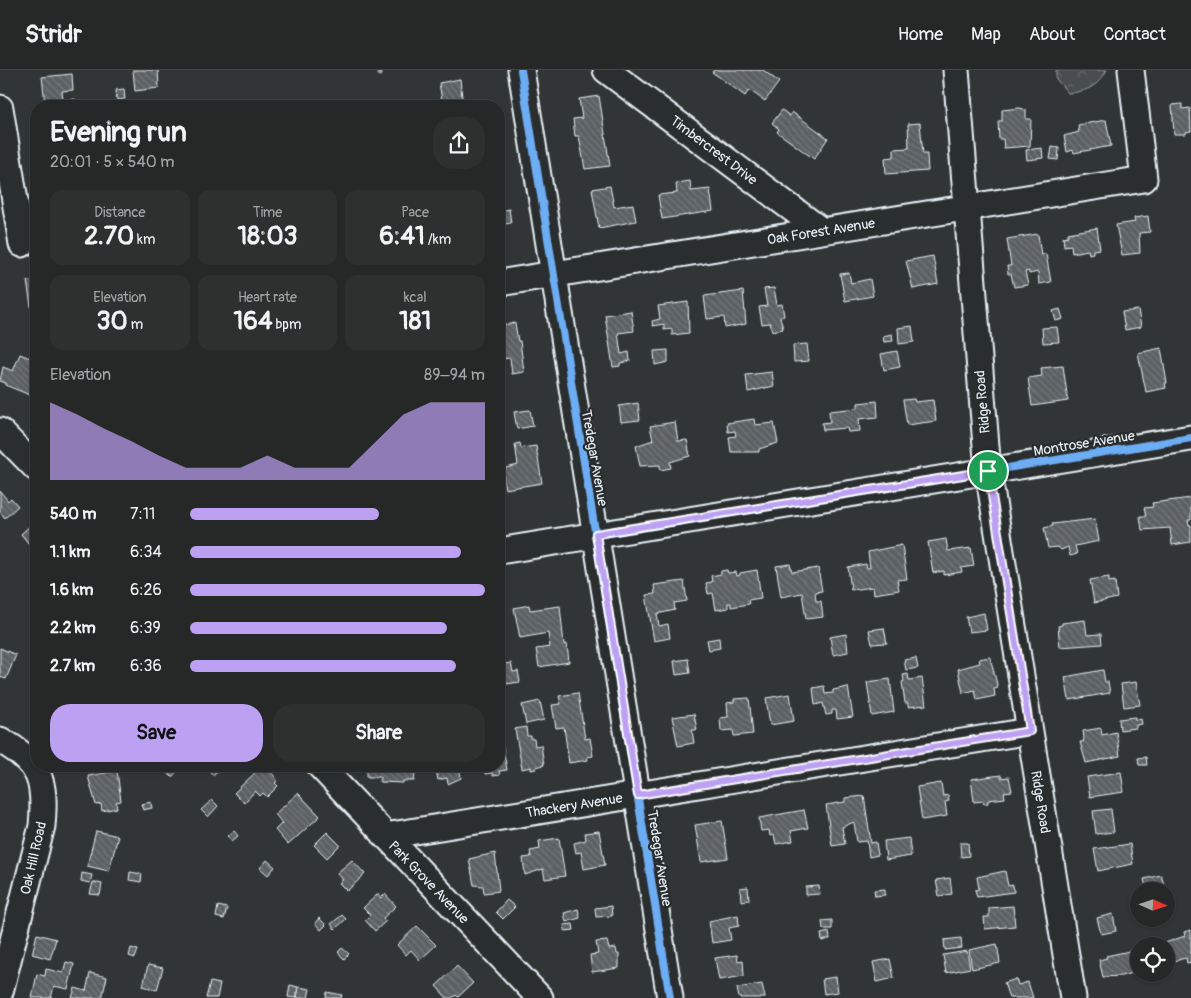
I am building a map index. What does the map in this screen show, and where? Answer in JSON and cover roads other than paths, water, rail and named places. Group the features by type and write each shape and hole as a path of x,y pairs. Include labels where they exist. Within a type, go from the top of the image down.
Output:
{"street":[{"name":"Tredegar Avenue","path":"521,70 552,275 596,534 670,998"},
{"name":"Timbercrest Drive","path":"606,70 822,231"},
{"name":"Ridge Road","path":"956,70 988,471 1073,998"},
{"name":"Oak Forest Avenue","path":"505,282 1144,179 1131,70"},
{"path":"0,108 19,245"},
{"path":"0,431 30,460"},
{"name":"Montrose Avenue","path":"505,550 1191,438"},
{"name":"Thackery Avenue","path":"385,836 1030,731"},
{"name":"Oak Hill Road","path":"0,740 25,757 30,763"},
{"name":"Oak Hill Road","path":"0,992 42,826 43,787 37,772"},
{"name":"Park Grove Avenue","path":"326,772 540,998"}],"waterway":[{"path":"379,70 380,74"}]}
